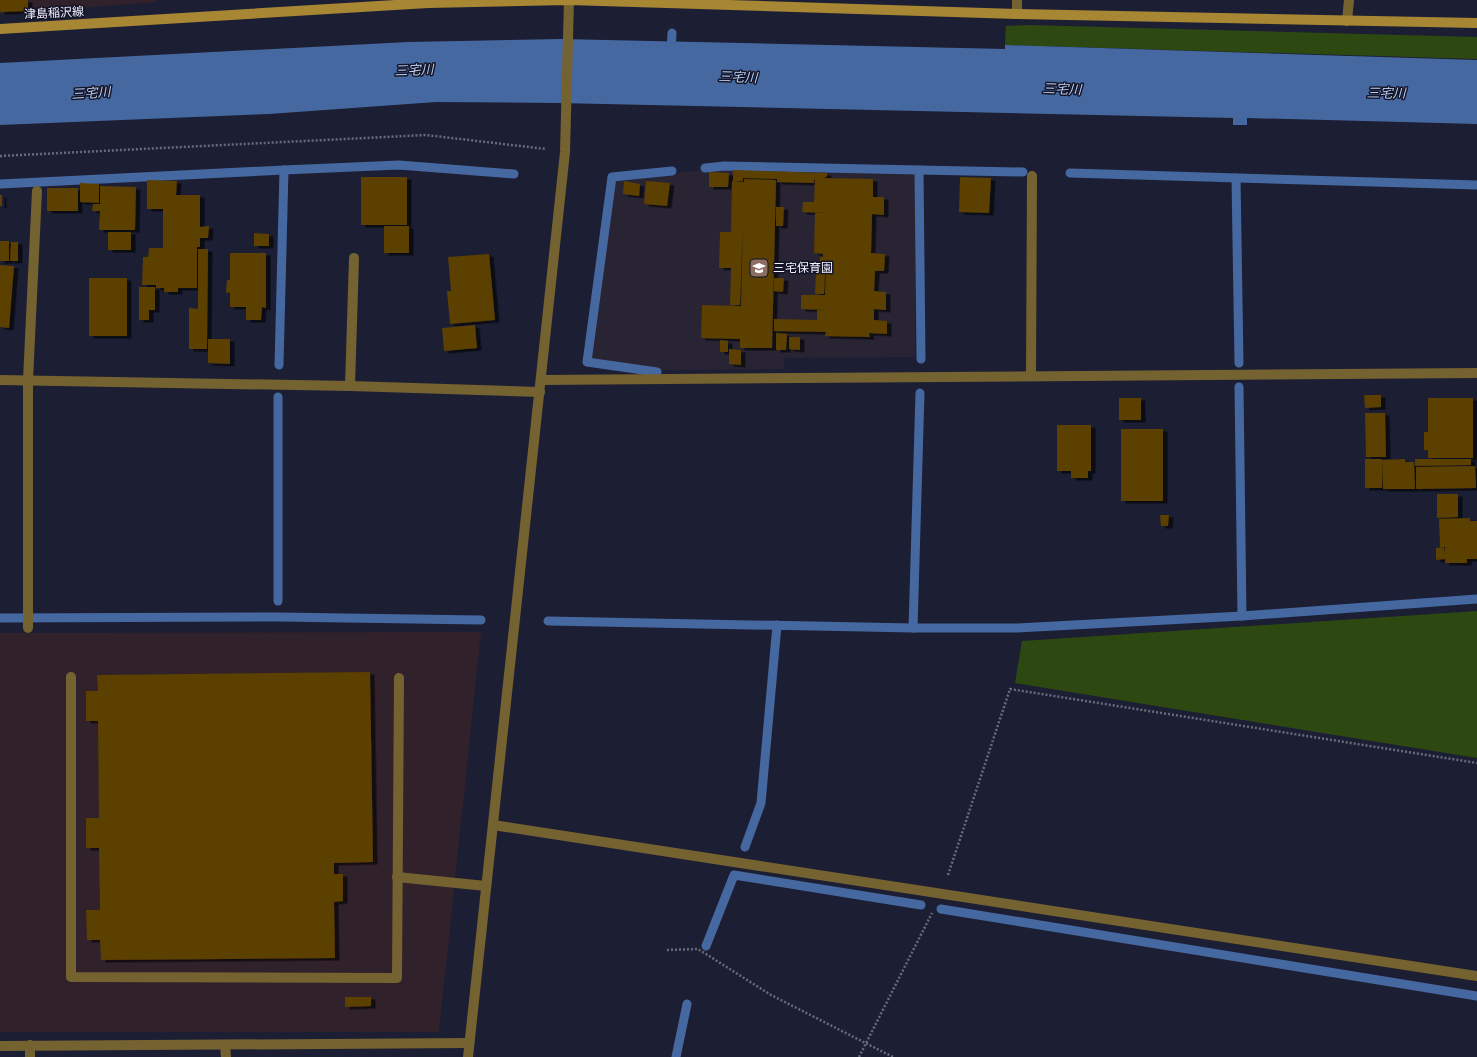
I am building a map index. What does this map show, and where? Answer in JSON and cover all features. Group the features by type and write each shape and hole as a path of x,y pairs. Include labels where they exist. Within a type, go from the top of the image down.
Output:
{"main road":[{"name":"津島稲沢線","path":"0,29 428,3 569,0 1017,14 1477,23"}],"street":[{"path":"468,1057 565,152 569,0"},
{"path":"1017,0 1017,14"},
{"path":"1347,20 1349,0"},
{"path":"1031,376 1032,176"},
{"path":"28,628 28,380 37,191"},
{"path":"350,386 354,258"},
{"path":"541,380 1477,373"},
{"path":"0,380 350,386 540,392"},
{"path":"71,678 71,977 397,978 399,678"},
{"path":"493,825 1477,976"},
{"path":"397,877 486,886"},
{"path":"0,1046 469,1043"},
{"path":"225,1045 226,1057"},
{"path":"30,1046 30,1057"}],"path":[{"path":"0,156 426,135 565,152"},
{"path":"858,1057 942,894 1010,689 1477,763"},
{"path":"667,950 698,949 771,995 893,1057"}],"shaded area":[{"path":"0,0 157,0 156,2 0,14"},
{"name":"三宅保育園","path":"725,168 915,174 915,357 784,358 784,369 665,370 591,360 615,179"},
{"path":"481,632 439,1032 0,1032 0,633"}],"green space":[{"path":"1029,25 1477,37 1477,59 1005,45 1006,26"},
{"path":"1477,611 1477,758 1015,683 1022,641"}],"water":[{"name":"三宅川","path":"561,39 1005,49 1005,45 1477,60 1477,124 1247,118 1247,125 1233,125 1233,118 558,103 436,102 269,114 0,125 0,63 408,42"}],"building":[{"path":"0,0 28,0 28,11 0,12"},
{"path":"733,170 827,173 827,177 825,178 873,179 873,197 884,197 884,215 872,214 871,253 885,254 884,271 875,271 874,291 886,292 886,310 874,309 874,320 887,321 887,334 869,333 870,337 825,336 826,332 774,331 774,319 817,320 817,310 827,310 801,309 801,295 825,295 826,270 825,272 820,272 820,257 823,257 823,254 814,253 815,213 825,213 802,212 803,202 814,202 815,180 814,183 777,182 777,179 743,178 743,181 733,181"},
{"path":"709,172 729,173 728,187 709,187"},
{"path":"361,177 407,177 407,225 361,225"},
{"path":"960,177 991,178 989,213 959,212"},
{"path":"744,179 776,180 772,348 740,348 740,339 701,338 702,305 741,306 743,223 740,305 730,305 731,268 719,268 720,232 731,232 732,181 744,182"},
{"path":"147,180 177,181 176,195 200,195 200,227 209,226 208,238 200,238 200,247 197,247 197,288 178,288 178,292 164,292 164,288 156,288 156,285 142,285 143,257 148,257 149,248 163,248 163,209 147,209"},
{"path":"624,181 640,184 639,196 623,194"},
{"path":"646,181 670,183 667,206 644,204"},
{"path":"80,183 99,184 99,203 80,202"},
{"path":"100,186 136,187 135,230 99,230 100,211 92,211 93,204 100,204"},
{"path":"47,188 78,188 78,211 47,211"},
{"path":"0,195 2,195 2,206 0,206"},
{"path":"776,207 784,207 783,226 776,226"},
{"path":"384,226 409,226 409,253 384,253"},
{"path":"108,232 131,232 131,250 108,250"},
{"path":"254,233 269,234 269,246 254,246"},
{"path":"0,241 9,241 9,261 0,261"},
{"path":"11,242 18,242 18,261 10,261"},
{"path":"198,249 208,249 207,349 189,349 189,308 198,309"},
{"path":"230,253 266,253 266,308 262,307 261,320 246,320 246,307 230,307 230,292 226,293 227,280 230,280"},
{"path":"489,254 495,320 450,324 447,291 451,291 448,257"},
{"path":"0,265 14,266 9,328 0,327"},
{"path":"816,273 825,274 824,294 815,294"},
{"path":"89,278 127,278 127,336 89,336"},
{"path":"774,278 784,278 783,292 774,291"},
{"path":"139,287 155,287 155,310 149,310 149,320 139,320"},
{"path":"475,325 477,348 444,351 442,328"},
{"path":"776,333 787,334 786,350 776,350"},
{"path":"789,337 800,337 800,350 789,349"},
{"path":"208,339 230,339 230,364 208,363"},
{"path":"720,340 728,341 728,352 720,352"},
{"path":"729,349 741,350 741,365 729,364"},
{"path":"1364,395 1381,395 1381,407 1365,408"},
{"path":"1119,398 1141,398 1141,420 1119,420"},
{"path":"1428,398 1473,398 1473,458 1428,458 1428,450 1424,450 1424,432 1428,432"},
{"path":"1365,413 1385,413 1386,457 1366,457"},
{"path":"1057,425 1091,425 1091,471 1088,471 1088,478 1071,478 1071,471 1057,471"},
{"path":"1121,429 1163,429 1163,501 1121,501"},
{"path":"1365,459 1382,459 1382,488 1365,488"},
{"path":"1405,459 1405,462 1414,462 1415,489 1383,489 1382,460"},
{"path":"1415,459 1471,459 1471,465 1415,466"},
{"path":"1475,466 1476,488 1416,489 1416,467"},
{"path":"1437,494 1458,494 1458,517 1437,518"},
{"path":"1160,515 1169,515 1168,526 1161,526"},
{"path":"1470,518 1470,521 1477,521 1477,559 1467,559 1467,563 1445,563 1445,559 1436,560 1436,548 1444,547 1440,547 1439,519"},
{"path":"370,672 373,862 334,863 334,874 343,874 343,901 334,902 335,958 101,960 100,940 87,940 86,910 100,910 99,848 86,848 86,818 99,818 98,721 86,721 86,691 98,691 97,675"},
{"path":"345,997 371,997 371,1006 345,1007"}],"waterway":[{"path":"671,52 672,33"},
{"path":"0,184 399,165 514,174"},
{"path":"705,168 724,166 919,170 921,359"},
{"path":"279,365 284,170"},
{"path":"919,170 1023,172"},
{"path":"657,372 587,362 612,177 672,171"},
{"path":"1070,173 1477,185"},
{"path":"1236,178 1239,363"},
{"path":"1239,387 1242,616"},
{"path":"913,628 920,393"},
{"path":"278,397 278,601"},
{"path":"548,621 913,628 1017,628 1242,616 1477,599"},
{"path":"0,618 278,617 481,620"},
{"path":"745,847 761,803 777,625"},
{"path":"706,946 734,875 921,905"},
{"path":"941,909 1477,996"},
{"path":"676,1057 687,1004"}],"place":[{"name":"三宅保育園","path":"759,268"}]}
